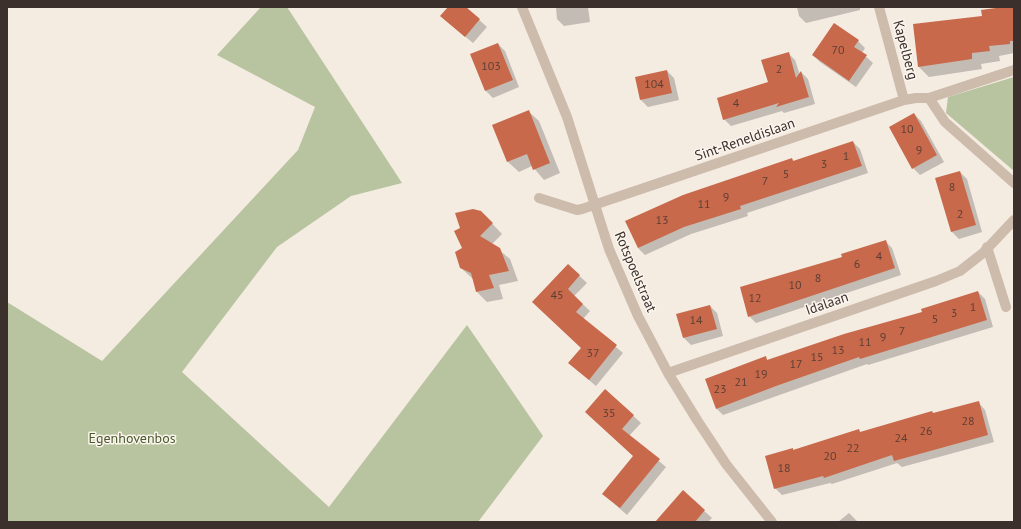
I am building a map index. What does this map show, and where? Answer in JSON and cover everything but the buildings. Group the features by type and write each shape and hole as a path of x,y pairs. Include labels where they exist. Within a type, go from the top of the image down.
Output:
{"street":[{"name":"Rotspoelstraat","path":"522,7 567,117 609,249 638,316 668,373 726,464 772,522"},
{"name":"Kapelberg","path":"879,7 904,100"},
{"name":"Sint-Reneldislaan","path":"539,198 577,210 904,100 929,98 1014,70"},
{"path":"929,98 945,122 1014,183"},
{"name":"Idalaan","path":"668,373 936,281 960,271 983,253 1014,220"},
{"path":"987,247 1006,307"}],"green space":[{"name":"Egenhovenbos","path":"261,7 287,7 402,183 351,196 277,247 182,372 329,507 467,325 543,436 478,522 7,522 7,302 102,361 298,150 315,107 217,55"},
{"path":"1014,77 1014,171 946,113 948,97"}]}
